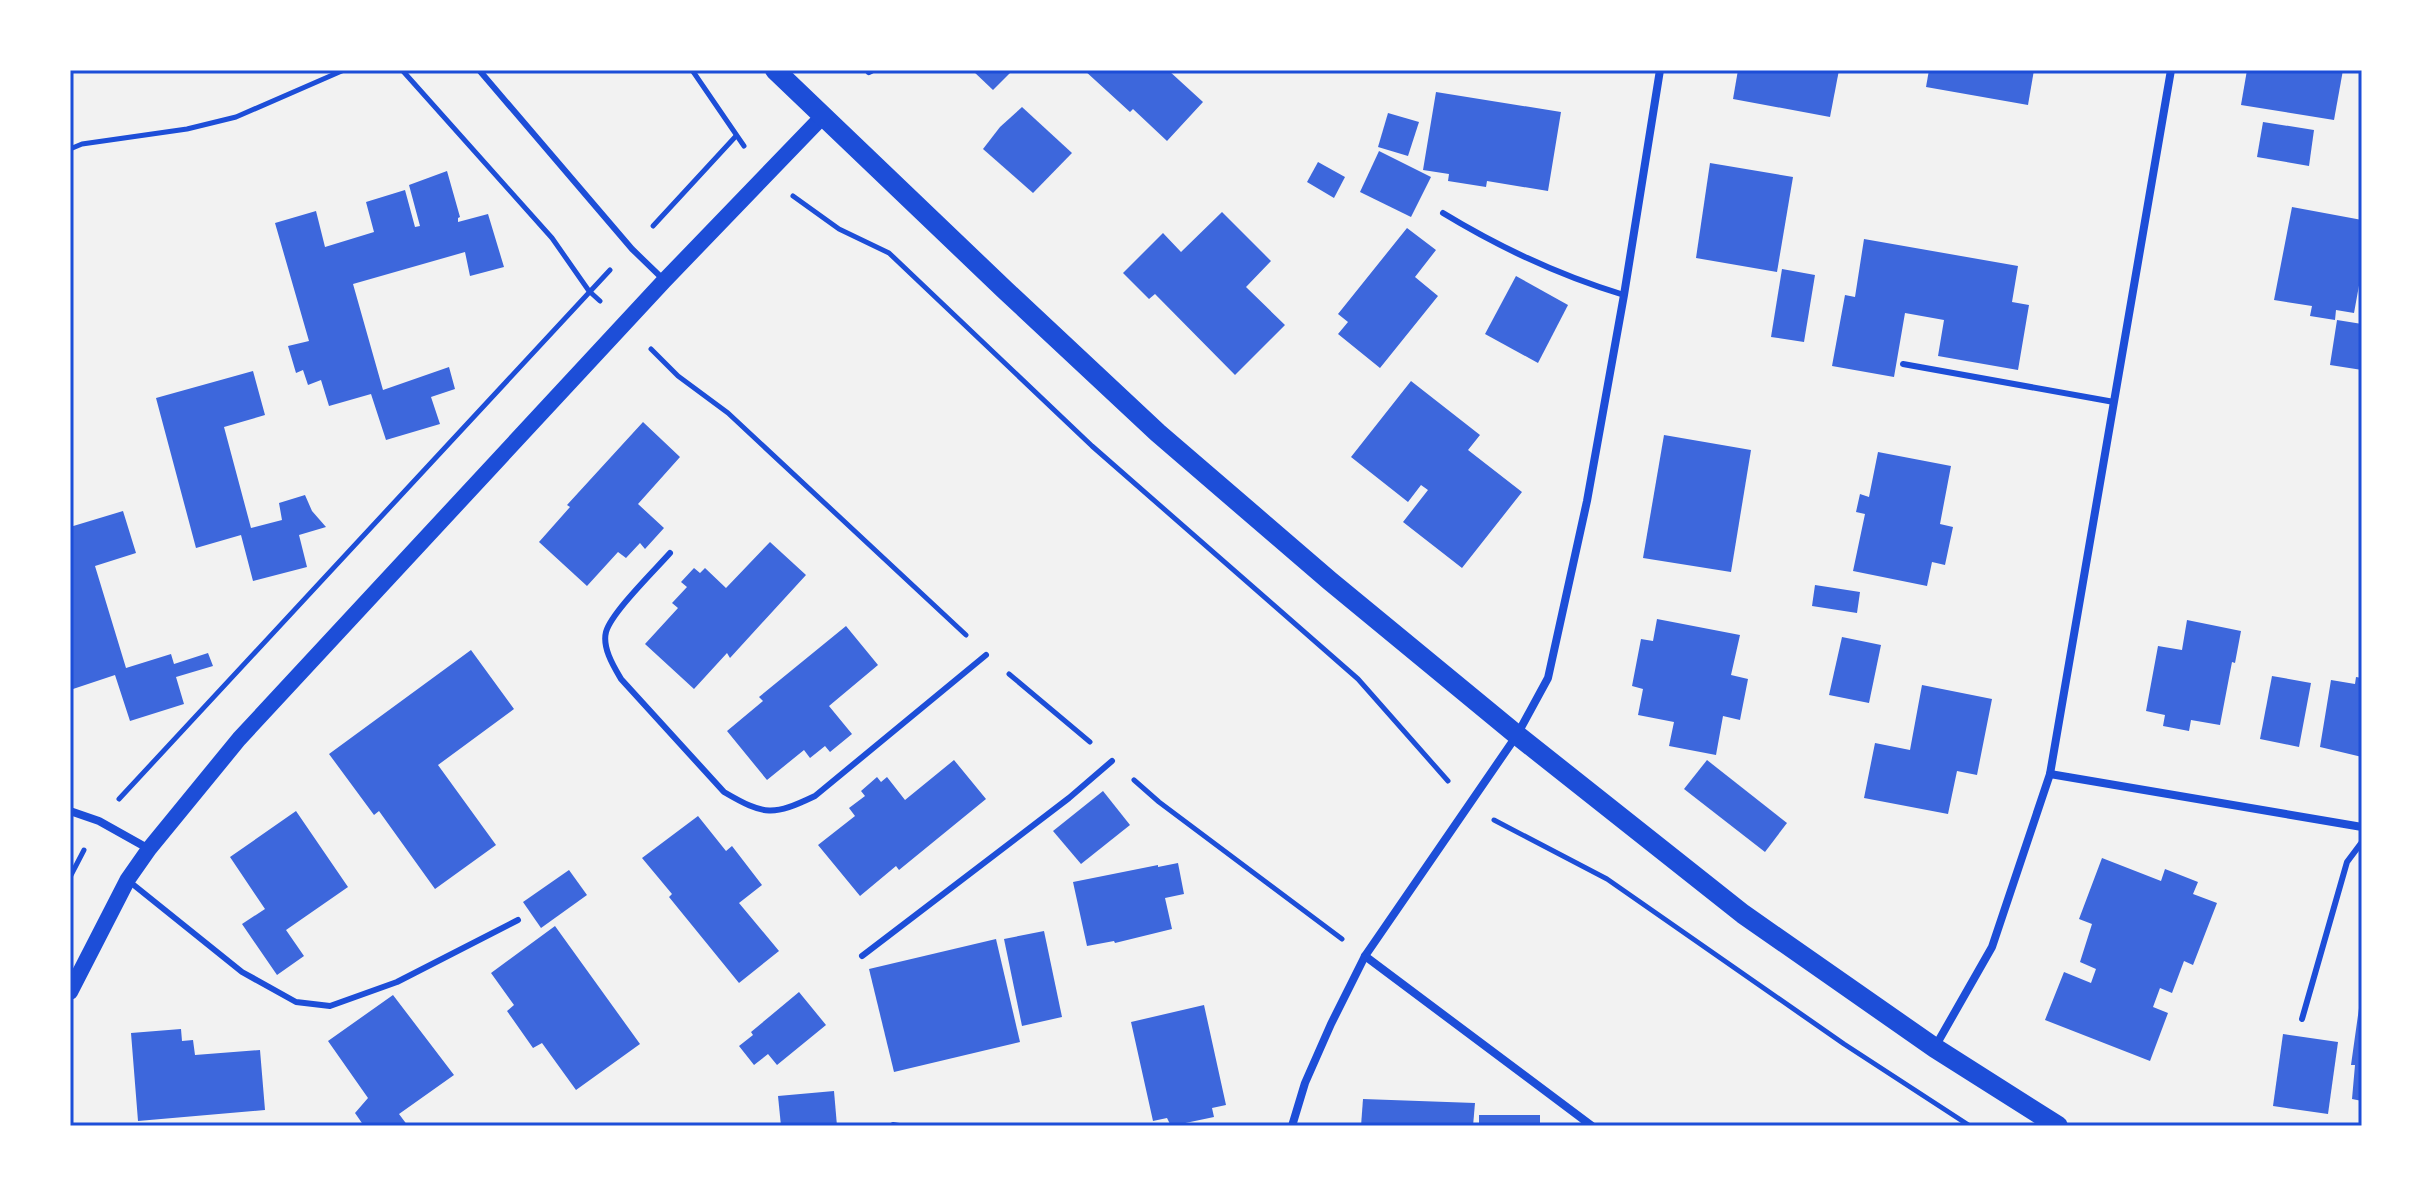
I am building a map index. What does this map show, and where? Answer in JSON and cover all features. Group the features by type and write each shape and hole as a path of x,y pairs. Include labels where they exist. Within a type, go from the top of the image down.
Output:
{"main road":[{"path":"775,70 1158,433 1330,581 1517,735 1743,914 1935,1048 2058,1126"},
{"path":"70,992 128,879 239,739 664,281 824,115"}],"street":[{"path":"1292,1126 1305,1083 1365,956 1517,735 1548,678 1587,501 1660,70"},
{"path":"1935,1048 1992,947 2050,774 2171,70"},
{"path":"2050,774 2362,827"},
{"path":"70,811 99,821 149,849"},
{"path":"1365,956 1592,1126"}],"lane":[{"path":"479,70 632,249 664,281"},
{"path":"1443,213 1581,282 1624,295"},
{"path":"1903,364 2114,402"},
{"path":"670,553 614,617 605,634 610,659 621,679 724,792 745,804 767,811 786,810 815,796 986,655"},
{"path":"862,956 1069,798 1112,761"},
{"path":"2302,1019 2347,862 2362,842"},
{"path":"128,879 242,972 296,1002 330,1006 397,982 518,920"},
{"path":"893,1125 899,1126"}],"path":[{"path":"70,149 82,144 187,129 236,117 344,70"},
{"path":"402,70 552,238 589,291 678,376 728,413 986,655 1159,802 1365,956"},
{"path":"692,70 749,153"},
{"path":"70,877 99,821 736,136"},
{"path":"790,194 839,229 889,253 1092,446 1358,679 1454,788"},
{"path":"1494,819 1607,879 1844,1044 1970,1126"}],"building":[{"path":"972,70 1013,70 993,90"},
{"path":"1084,70 1168,70 1203,102 1167,141"},
{"path":"1738,70 1839,70 1830,117 1733,99"},
{"path":"1929,70 2034,70 2028,105 1926,87"},
{"path":"2247,70 2343,70 2334,120 2241,105"},
{"path":"1436,92 1561,112 1548,191 1487,181 1486,187 1448,181 1449,174 1423,170"},
{"path":"1022,107 1072,153 1033,193 983,149 1000,127"},
{"path":"1388,113 1419,122 1408,156 1378,147"},
{"path":"2263,122 2314,130 2309,166 2257,157"},
{"path":"1379,151 1431,177 1411,217 1360,192"},
{"path":"1318,162 1345,177 1334,198 1307,182"},
{"path":"1710,163 1793,177 1777,272 1696,258"},
{"path":"447,171 460,217 458,222 488,214 504,267 470,276 465,252 353,284 383,390 449,367 455,389 431,397 440,424 386,440 371,394 329,406 321,380 308,385 303,370 296,373 288,346 309,341 275,223 316,211 325,247 374,232 366,202 405,190 415,227 420,226 409,185"},
{"path":"2292,207 2362,220 2362,269 2354,313 2336,310 2335,320 2310,316 2312,306 2274,300"},
{"path":"1222,212 1271,261 1246,287 1285,325 1235,375 1155,294 1149,299 1123,273 1163,233 1181,252"},
{"path":"1407,228 1436,250 1415,277 1438,296 1380,368 1338,334 1348,322 1338,314"},
{"path":"1864,239 2018,266 2012,302 2029,305 2018,370 1938,356 1944,320 1905,313 1894,377 1832,366 1845,295 1855,297"},
{"path":"1782,269 1815,275 1804,342 1771,337"},
{"path":"1516,276 1568,305 1538,363 1485,334"},
{"path":"2337,320 2362,324 2362,370 2330,365"},
{"path":"253,371 265,415 224,427 251,528 282,520 279,503 305,495 312,511 326,527 299,535 307,567 253,581 241,535 196,548 156,398"},
{"path":"1411,381 1480,435 1468,450 1522,492 1462,568 1403,522 1428,490 1421,485 1408,502 1351,457"},
{"path":"643,422 680,457 638,504 664,528 645,549 640,543 626,558 618,552 587,586 539,542 570,507 567,505"},
{"path":"1664,435 1751,450 1731,572 1643,558"},
{"path":"1878,452 1951,466 1940,524 1953,527 1945,565 1932,562 1927,586 1853,571 1865,514 1856,512 1860,494 1869,497"},
{"path":"123,511 136,553 95,566 126,668 171,654 174,664 208,653 213,666 176,677 184,704 130,721 115,675 70,690 70,527"},
{"path":"770,542 806,575 730,658 727,653 694,689 645,644 678,608 672,603 687,587 681,582 694,568 700,573 705,568 726,588"},
{"path":"1815,585 1860,592 1857,613 1812,606"},
{"path":"1657,619 1740,635 1731,675 1748,679 1740,720 1723,716 1716,755 1669,746 1674,722 1638,715 1643,689 1632,686 1641,639 1653,641"},
{"path":"2187,620 2241,631 2220,725 2191,720 2189,731 2163,726 2165,715 2146,711 2158,646 2182,650"},
{"path":"846,626 878,665 829,706 852,734 830,752 825,746 810,758 804,750 767,780 727,731 763,701 759,697"},
{"path":"1842,637 1881,645 1869,703 1829,695"},
{"path":"471,650 514,709 438,765 496,845 435,889 379,811 374,815 329,754"},
{"path":"2272,676 2311,683 2299,747 2260,739"},
{"path":"2356,677 2362,678 2362,757 2320,747 2331,680 2355,684"},
{"path":"1922,685 1992,699 1977,775 1957,771 1948,814 1864,798 1875,743 1910,750"},
{"path":"954,760 986,799 899,870 896,866 860,896 818,845 855,816 849,808 865,796 861,791 877,777 881,782 887,777 905,800"},
{"path":"1707,760 1787,823 1765,852 1684,789"},
{"path":"1103,791 1130,825 1081,864 1053,831"},
{"path":"296,811 348,887 286,930 304,956 277,975 242,924 265,909 230,857"},
{"path":"698,816 726,851 732,846 762,885 739,903 779,951 739,983 669,897 672,894 642,858"},
{"path":"2102,858 2161,881 2165,869 2198,882 2193,894 2217,903 2193,965 2184,961 2172,993 2160,988 2153,1007 2168,1013 2150,1061 2045,1020 2064,972 2091,983 2096,969 2080,962 2092,924 2079,919"},
{"path":"1178,863 1184,894 1165,898 1172,929 1115,943 1087,946 1073,882"},
{"path":"569,870 587,895 541,928 523,902"},
{"path":"555,926 640,1044 576,1090 542,1043 533,1048 507,1011 514,1005 491,973"},
{"path":"1044,931 1062,1017 1022,1026 1004,939"},
{"path":"996,939 1020,1042 894,1072 869,969"},
{"path":"799,992 826,1025 777,1065 768,1054 754,1065 739,1046"},
{"path":"393,995 454,1075 399,1114 408,1126 364,1126 355,1113 368,1098 328,1041"},
{"path":"2360,1001 2362,1101 2352,1099 2355,1065 2351,1065"},
{"path":"1204,1005 1226,1105 1212,1108 1214,1117 1171,1126 1167,1118 1153,1121 1131,1022"},
{"path":"181,1029 182,1041 193,1040 195,1055 260,1050 265,1110 138,1121 131,1033"},
{"path":"2283,1034 2338,1042 2328,1114 2273,1106"},
{"path":"834,1091 837,1126 781,1126 778,1096"},
{"path":"1363,1099 1475,1103 1473,1126 1361,1126"},
{"path":"1479,1115 1540,1115 1540,1126 1479,1126"}]}
